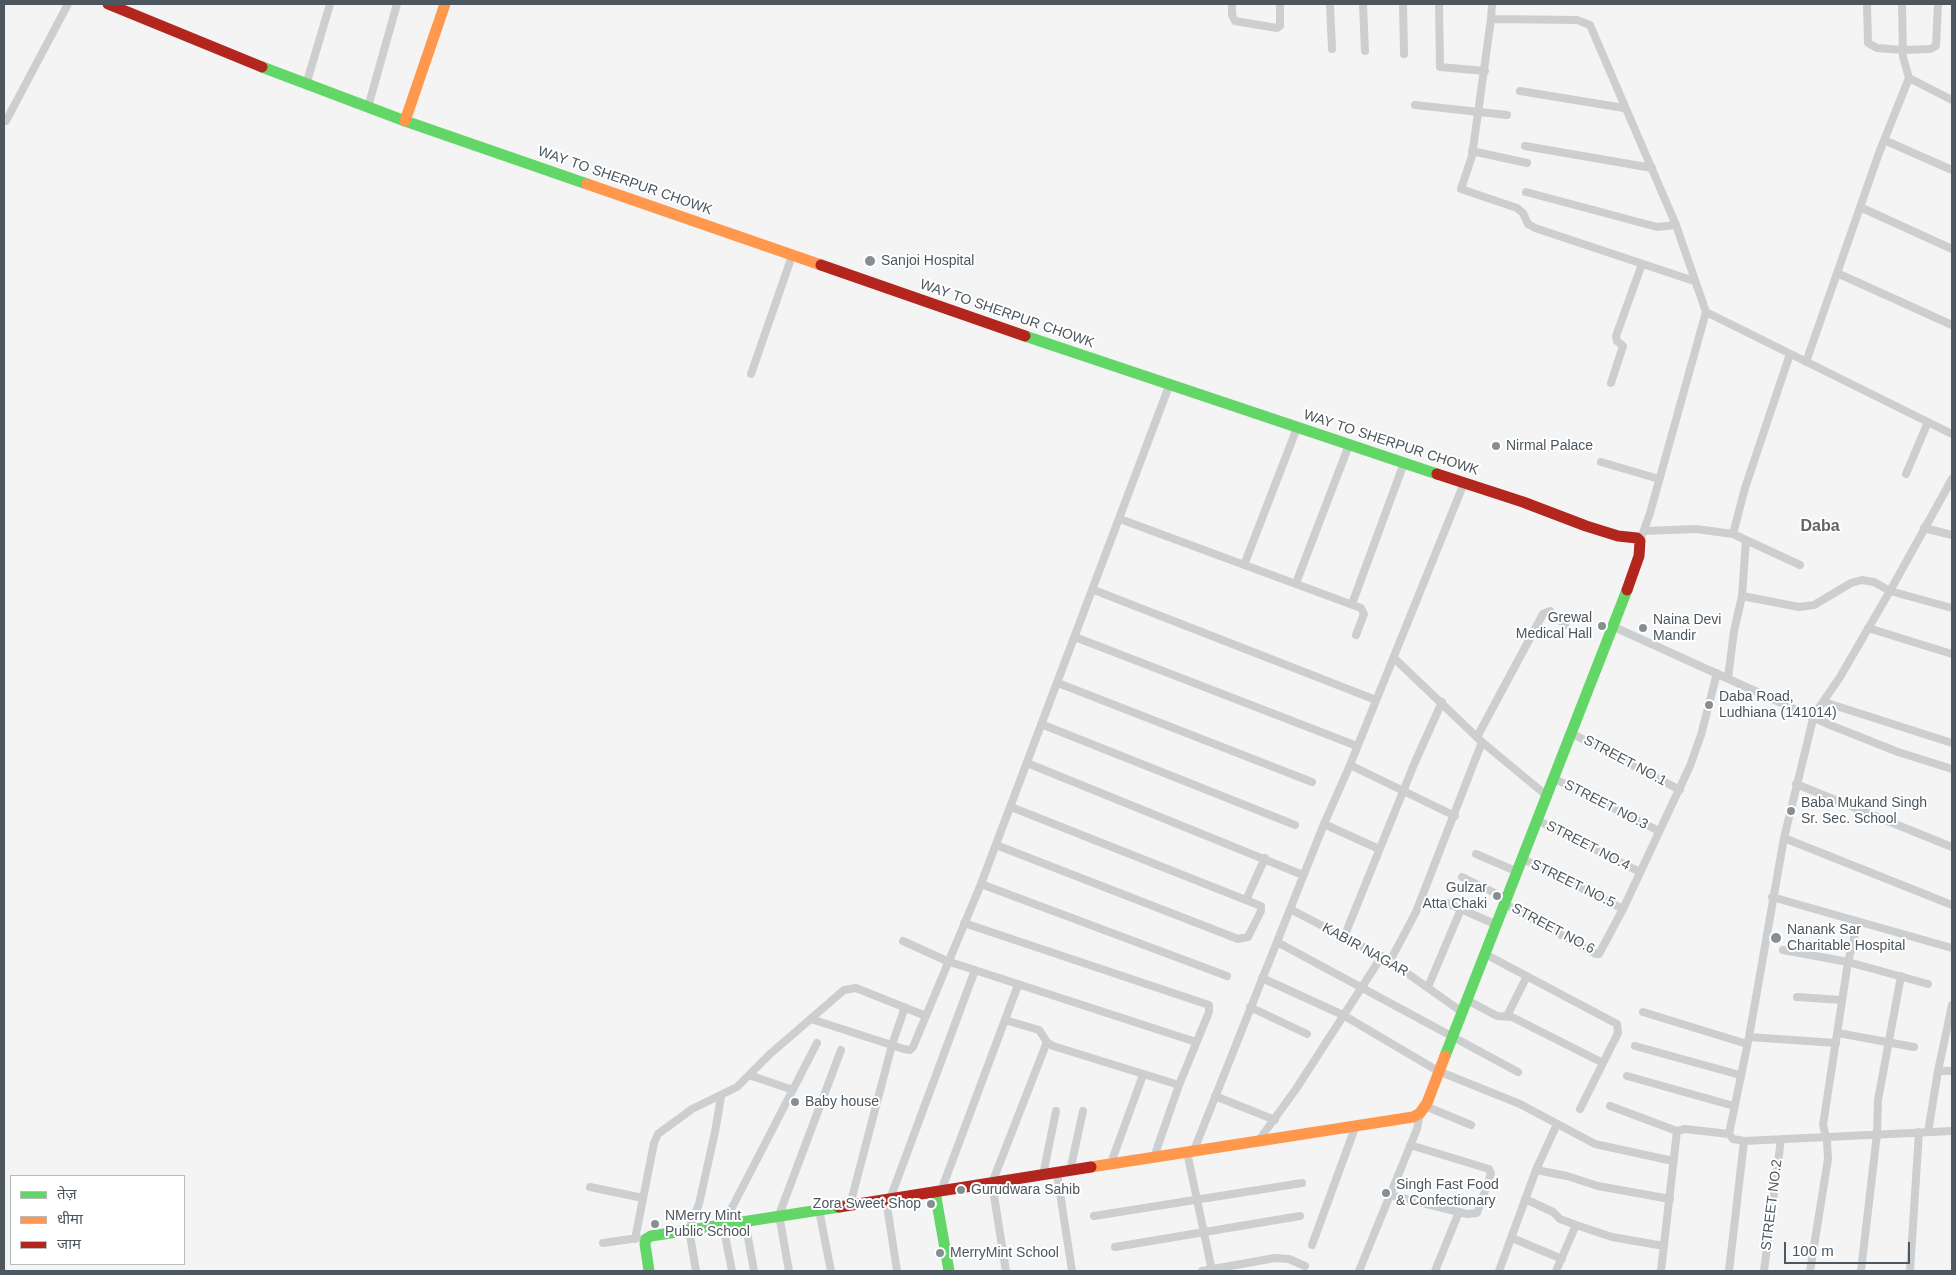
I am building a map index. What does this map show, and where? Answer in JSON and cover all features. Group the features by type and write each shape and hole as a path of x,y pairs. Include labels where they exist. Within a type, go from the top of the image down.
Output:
{"street":[{"path":"5,122 68,4"},
{"name":"WAY TO SHERPUR CHOWK","path":"108,4 306,85 792,256 1169,386 1523,502 1586,526 1618,536 1637,538 1642,536"},
{"path":"306,85 330,4"},
{"path":"368,106 397,4"},
{"path":"405,121 445,4"},
{"path":"1232,4 1232,15 1235,21 1277,28 1280,26 1280,4"},
{"path":"1330,4 1332,49"},
{"path":"1363,4 1365,51"},
{"path":"1403,4 1404,54"},
{"path":"1439,4 1440,67 1485,71"},
{"path":"1492,4 1479,112 1472,151 1461,189 1517,208 1523,213 1528,224 1535,228 1694,281"},
{"path":"1867,4 1868,43 1877,48 1903,50 1930,49 1936,46 1938,4"},
{"path":"1902,4 1903,50 1906,70 1910,78 1952,100"},
{"path":"1359,1271 1518,872 1546,795 1614,628 1639,556 1642,536 1706,312 1676,225 1624,108 1590,25 1577,20 1491,19"},
{"path":"1806,362 1884,140 1910,78"},
{"path":"1520,91 1624,108"},
{"path":"1415,105 1507,115"},
{"path":"1884,140 1952,170"},
{"path":"1525,146 1652,168"},
{"path":"1472,151 1527,163"},
{"path":"1526,192 1658,227 1676,225"},
{"path":"1860,207 1952,249"},
{"path":"751,374 792,256"},
{"path":"1611,383 1623,346 1617,341 1616,336 1642,264"},
{"path":"1837,273 1952,325"},
{"path":"1706,312 1952,434"},
{"path":"1733,534 1745,488 1790,354"},
{"path":"811,1019 907,1050 912,1049 1011,807 1169,386"},
{"path":"1906,474 1928,422"},
{"path":"1244,565 1297,428"},
{"path":"1296,584 1349,445"},
{"path":"1601,462 1659,479"},
{"path":"1352,604 1404,463"},
{"path":"1729,1134 1748,1040 1772,897 1796,784 1814,716 1890,591 1952,479"},
{"path":"1212,1270 1195,1199 1190,1151 1215,1096 1303,875 1394,658 1420,588 1464,483"},
{"path":"1120,519 1352,604 1363,611 1356,635"},
{"path":"1924,528 1952,535"},
{"path":"1642,536 1696,529 1733,534 1800,565"},
{"path":"1728,678 1734,631 1742,596 1746,540"},
{"path":"1742,596 1799,608 1814,605 1851,583 1862,580 1874,582 1890,591 1952,608"},
{"path":"1094,590 1376,700"},
{"path":"1390,961 1416,912 1454,816 1480,739 1543,614 1550,611 1565,625"},
{"path":"1614,628 1830,724 1898,752 1952,768"},
{"path":"1868,628 1952,654"},
{"path":"1076,637 1357,746"},
{"path":"1394,658 1480,739 1546,795"},
{"path":"1623,909 1680,790 1701,735 1717,673"},
{"path":"1058,683 1312,782"},
{"path":"1344,937 1442,702"},
{"path":"1824,702 1952,743"},
{"path":"1041,724 1295,825"},
{"name":"STREET NO.1","path":"1571,733 1680,790"},
{"path":"1027,763 1303,875"},
{"path":"1350,765 1454,816"},
{"name":"STREET NO.3","path":"1553,778 1659,831"},
{"path":"1796,784 1952,847"},
{"path":"996,845 1243,940 1248,937 1262,909 1261,906 1011,807"},
{"name":"STREET NO.4","path":"1537,820 1640,872"},
{"path":"1324,824 1380,849"},
{"path":"1784,838 1952,905"},
{"path":"1476,854 1518,872"},
{"path":"1246,900 1265,858"},
{"name":"STREET NO.5","path":"1523,859 1623,909"},
{"name":"STREET NO.6","path":"1462,877 1596,954 1600,952 1623,909"},
{"path":"981,884 1227,976"},
{"path":"1772,897 1952,948"},
{"path":"1447,903 1497,925"},
{"name":"KABIR NAGAR","path":"1290,909 1382,956 1462,1012"},
{"path":"1428,987 1461,909"},
{"path":"1810,1271 1826,1175 1828,1148 1823,1125 1848,962 1858,922"},
{"path":"964,923 1207,1004 1210,1009 1179,1085 1154,1157"},
{"path":"903,942 947,961 1196,1042"},
{"path":"1277,942 1518,1072"},
{"path":"1783,950 1848,962 1928,984"},
{"path":"1485,954 1614,1020 1618,1033 1580,1109"},
{"path":"1259,1140 1275,1120 1382,956"},
{"path":"897,1271 888,1199 975,970"},
{"path":"1507,1016 1527,976"},
{"path":"1861,1271 1877,1134 1878,1100 1901,976"},
{"path":"1262,978 1343,1015 1438,1071 1520,1104 1596,1144 1674,1161"},
{"path":"949,1271 938,1192 1018,985"},
{"path":"635,1239 654,1143 658,1134 692,1109 721,1097 737,1087 811,1019 849,988 856,988 926,1016"},
{"path":"1797,997 1842,1000"},
{"path":"1467,1000 1492,1014 1507,1016 1603,1063"},
{"path":"1928,1132 1938,1071 1952,1005"},
{"path":"850,1205 892,1045 905,1007"},
{"path":"1250,1007 1307,1034"},
{"path":"1643,1012 1748,1040 1836,1043"},
{"path":"1005,1020 1039,1030 1047,1042 1053,1046 1179,1085"},
{"path":"1838,1033 1914,1047"},
{"path":"1006,1271 992,1183 1047,1042"},
{"path":"732,1271 724,1225 817,1043"},
{"path":"1635,1046 1740,1075"},
{"path":"789,1271 779,1215 841,1050"},
{"path":"1938,1071 1952,1071"},
{"path":"1111,1164 1143,1075"},
{"path":"749,1076 793,1090"},
{"path":"1627,1076 1734,1106"},
{"path":"1215,1096 1275,1120"},
{"path":"696,1271 689,1229 699,1204 721,1097"},
{"path":"1610,1106 1677,1131 1685,1129 1729,1134 1733,1139 1744,1141 1952,1131"},
{"path":"1422,1110 1471,1125"},
{"path":"603,1243 1413,1117 1422,1110"},
{"path":"1043,1175 1056,1111"},
{"path":"1070,1171 1083,1111"},
{"path":"1499,1271 1536,1170 1556,1124"},
{"path":"1312,1245 1356,1126"},
{"path":"1661,1271 1677,1131"},
{"path":"1910,1271 1919,1132"},
{"name":"STREET NO.2","path":"1764,1271 1781,1139"},
{"path":"1728,1271 1744,1141"},
{"path":"1390,1195 1471,1215 1477,1213 1491,1174 1489,1169 1410,1145"},
{"path":"1536,1170 1567,1176 1598,1186 1670,1199"},
{"path":"1057,1173 1072,1271"},
{"path":"1094,1216 1302,1183"},
{"path":"590,1187 643,1198"},
{"path":"1525,1199 1553,1212 1560,1219 1576,1225 1612,1237 1664,1246"},
{"path":"819,1210 831,1271"},
{"path":"1435,1271 1459,1212"},
{"path":"1116,1248 1300,1216"},
{"path":"745,1222 754,1271"},
{"path":"1556,1271 1576,1225"},
{"path":"648,1237 645,1242 645,1249 649,1271"},
{"path":"1512,1238 1562,1259"},
{"path":"1202,1271 1275,1258 1289,1259 1304,1266"}],"traffic: fast":[{"path":"262,67 405,121 587,184"},
{"path":"1025,336 1437,474"},
{"path":"1445,1056 1627,590"},
{"path":"935,1192 949,1271"},
{"path":"649,1271 645,1244 646,1239 651,1236 839,1207"}],"traffic: slow":[{"path":"405,121 445,4"},
{"path":"587,184 821,265"},
{"path":"1091,1167 1413,1117 1420,1113 1427,1103 1445,1056"}],"traffic: jam":[{"path":"108,4 262,67"},
{"path":"821,265 1025,336"},
{"path":"1437,474 1523,502 1586,526 1618,536 1637,538 1640,541 1639,556 1627,590"},
{"path":"839,1207 1091,1167"}],"place":[{"name":"Sanjoi Hospital","path":"870,261"},
{"name":"Nirmal Palace","path":"1496,446"},
{"name":"Grewal Medical Hall","path":"1602,626"},
{"name":"Naina Devi Mandir","path":"1643,628"},
{"name":"Daba Road, Ludhiana (141014)","path":"1709,705"},
{"name":"Baba Mukand Singh Sr. Sec. School","path":"1791,811"},
{"name":"Gulzar Atta Chaki","path":"1497,896"},
{"name":"Nanank Sar Charitable Hospital","path":"1776,938"},
{"name":"Baby house","path":"795,1102"},
{"name":"Gurudwara Sahib","path":"961,1190"},
{"name":"Singh Fast Food & Confectionary","path":"1386,1193"},
{"name":"Zora Sweet Shop","path":"931,1204"},
{"name":"NMerry Mint Public School","path":"655,1224"},
{"name":"MerryMint School","path":"940,1253"}],"district":[{"name":"Daba","path":"1820,527"}]}
